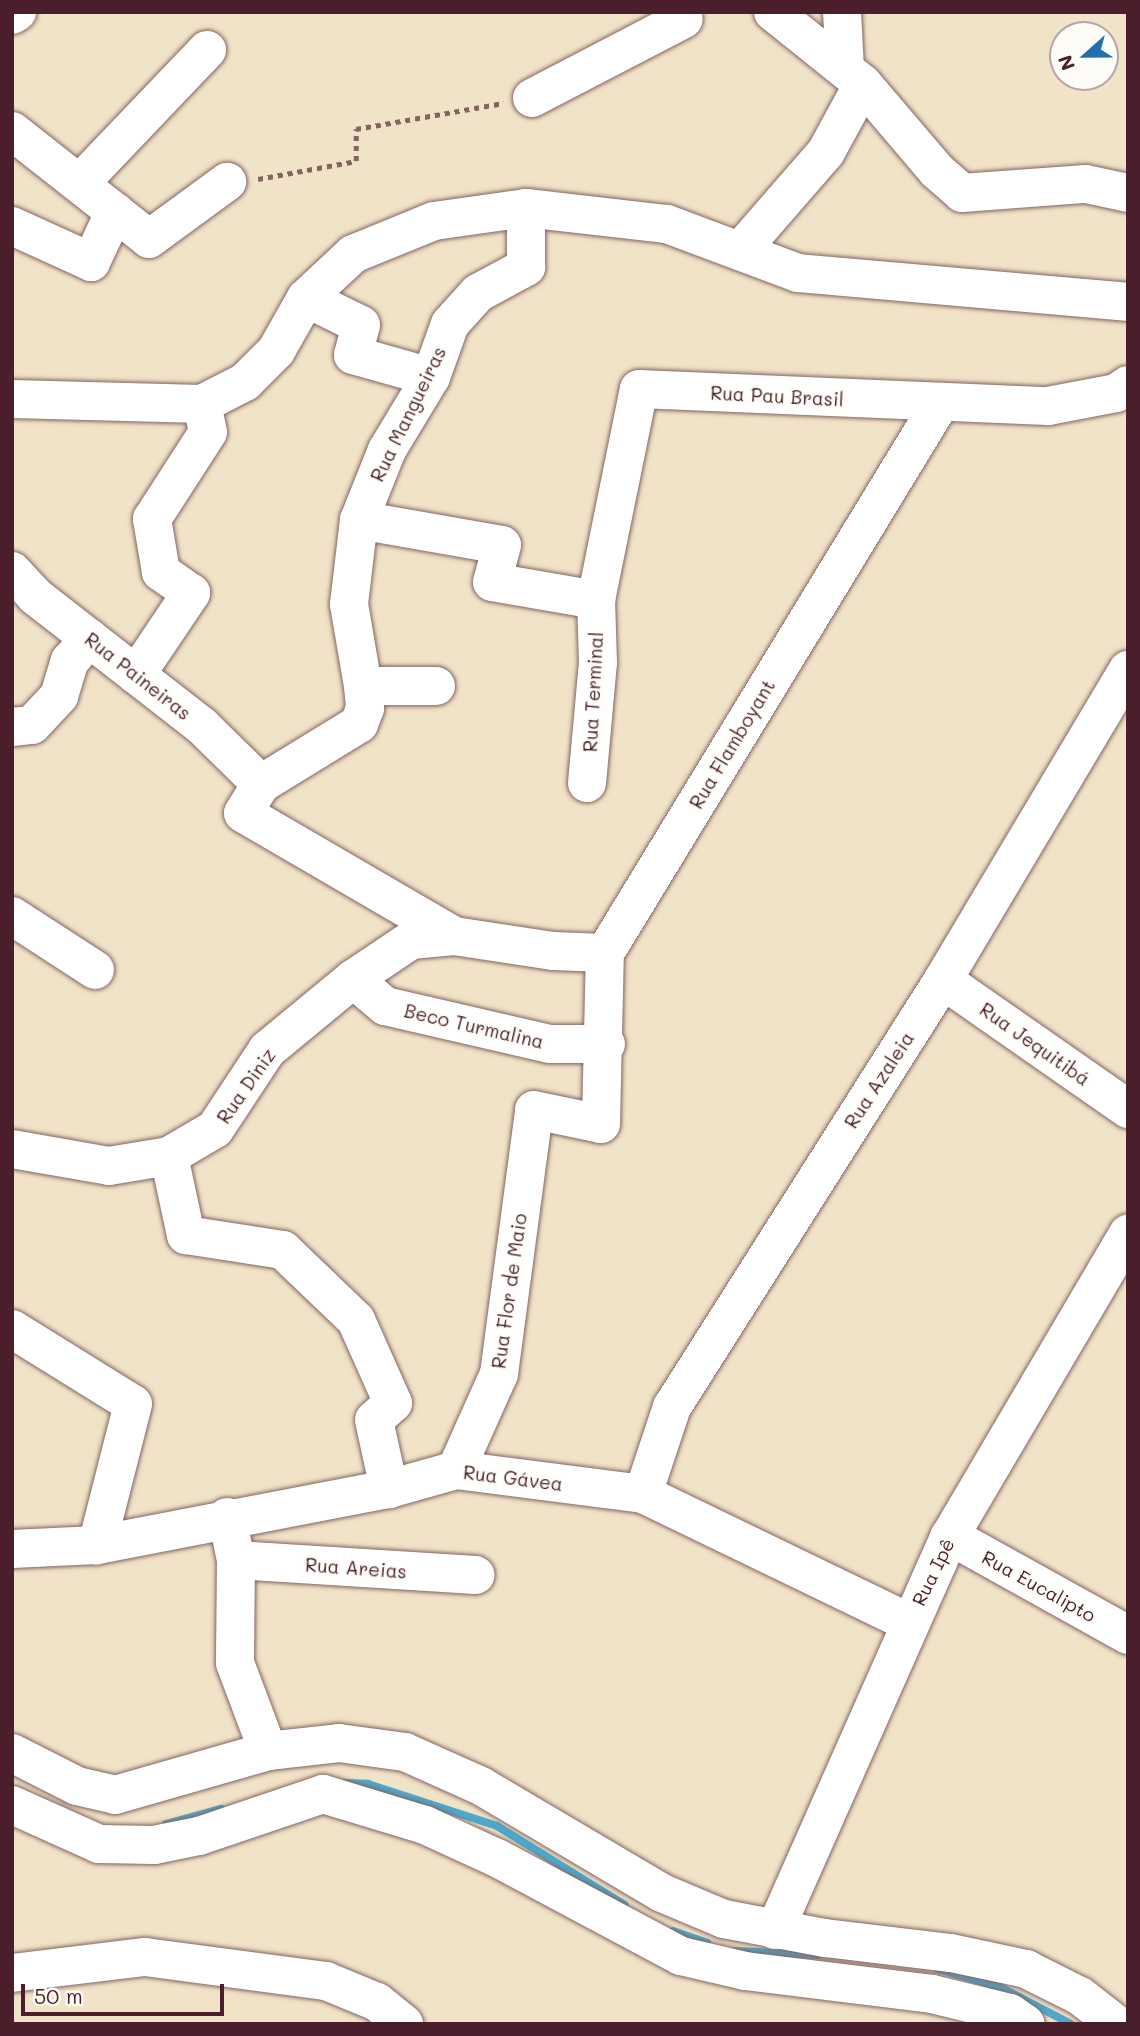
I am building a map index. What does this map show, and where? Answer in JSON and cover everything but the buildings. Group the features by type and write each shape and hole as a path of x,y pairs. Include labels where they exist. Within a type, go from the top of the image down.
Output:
{"street":[{"path":"773,12 854,77 937,171 962,193 1086,184 1128,193"},
{"path":"740,251 826,152 854,77 842,12"},
{"path":"532,99 684,15"},
{"path":"80,183 207,50"},
{"path":"12,131 149,239 227,182"},
{"path":"12,399 202,404 245,382 276,351 306,298 353,254 434,221 526,208 667,224 798,273 1128,302"},
{"name":"Rua Mangueiras","path":"454,936 243,813 261,784 359,724 365,708 349,604 359,520 387,450 431,377 450,324 478,293 526,267 526,208"},
{"path":"12,226 91,262 115,211"},
{"path":"306,298 361,325 353,355 431,377"},
{"name":"Rua Pau Brasil","path":"596,600 639,388 939,405 1048,406 1116,393 1128,386"},
{"path":"136,675 191,593 161,572 152,519 208,432 202,404"},
{"name":"Rua Flamboyant","path":"605,953 939,405"},
{"path":"359,520 502,545 492,582 596,600"},
{"name":"Rua Paineiras","path":"12,571 35,596 202,726 261,784"},
{"name":"Rua Terminal","path":"587,783 598,663 596,600"},
{"path":"12,727 32,725 59,696 70,660 89,638"},
{"name":"Rua Azaleia","path":"643,1494 672,1407 943,980 1128,670"},
{"path":"363,686 436,686"},
{"path":"12,916 95,970"},
{"path":"454,936 553,951 605,953 606,1044"},
{"name":"Rua Diniz","path":"12,1149 109,1166 169,1156 215,1129 267,1051 353,979 411,940 454,936"},
{"name":"Beco Turmalina","path":"353,979 384,1006 550,1044 606,1044"},
{"name":"Rua Jequitibá","path":"943,980 1128,1109"},
{"name":"Rua Flor de Maio","path":"456,1470 499,1374 534,1110 601,1124 606,1044"},
{"path":"169,1156 186,1235 283,1250 356,1320 393,1403 374,1420 389,1489"},
{"name":"Rua Ipê","path":"775,1930 908,1622 950,1536 1116,1280 1128,1234"},
{"path":"12,1329 133,1404 97,1545"},
{"name":"Rua Gávea","path":"12,1549 97,1545 227,1517 389,1489 456,1470 643,1494 908,1622"},
{"path":"227,1517 236,1560 236,1663 268,1751"},
{"name":"Rua Eucalipto","path":"950,1536 1128,1635"},
{"name":"Rua Areias","path":"236,1560 476,1575"},
{"path":"12,1754 77,1786 115,1795 268,1751 339,1743 405,1752 481,1786 662,1893 724,1919 775,1930 951,1953 1026,1969 1080,1996 1116,2024"},
{"path":"12,1805 99,1844 154,1845 199,1836 323,1794 425,1825 499,1859 681,1956 745,1971 932,1994 1010,2013 1026,2024"},
{"path":"12,1973 145,1957 313,1979 377,2003 404,2024"}],"path":[{"path":"227,182 282,177 356,161 356,129 532,99"}],"waterway":[{"path":"345,1783 368,1784 497,1826 625,1905"},
{"path":"166,1824 221,1809"},
{"path":"673,1931 707,1943"},
{"path":"736,1951 818,1955"},
{"path":"938,1969 1000,1987 1071,2024"}]}
